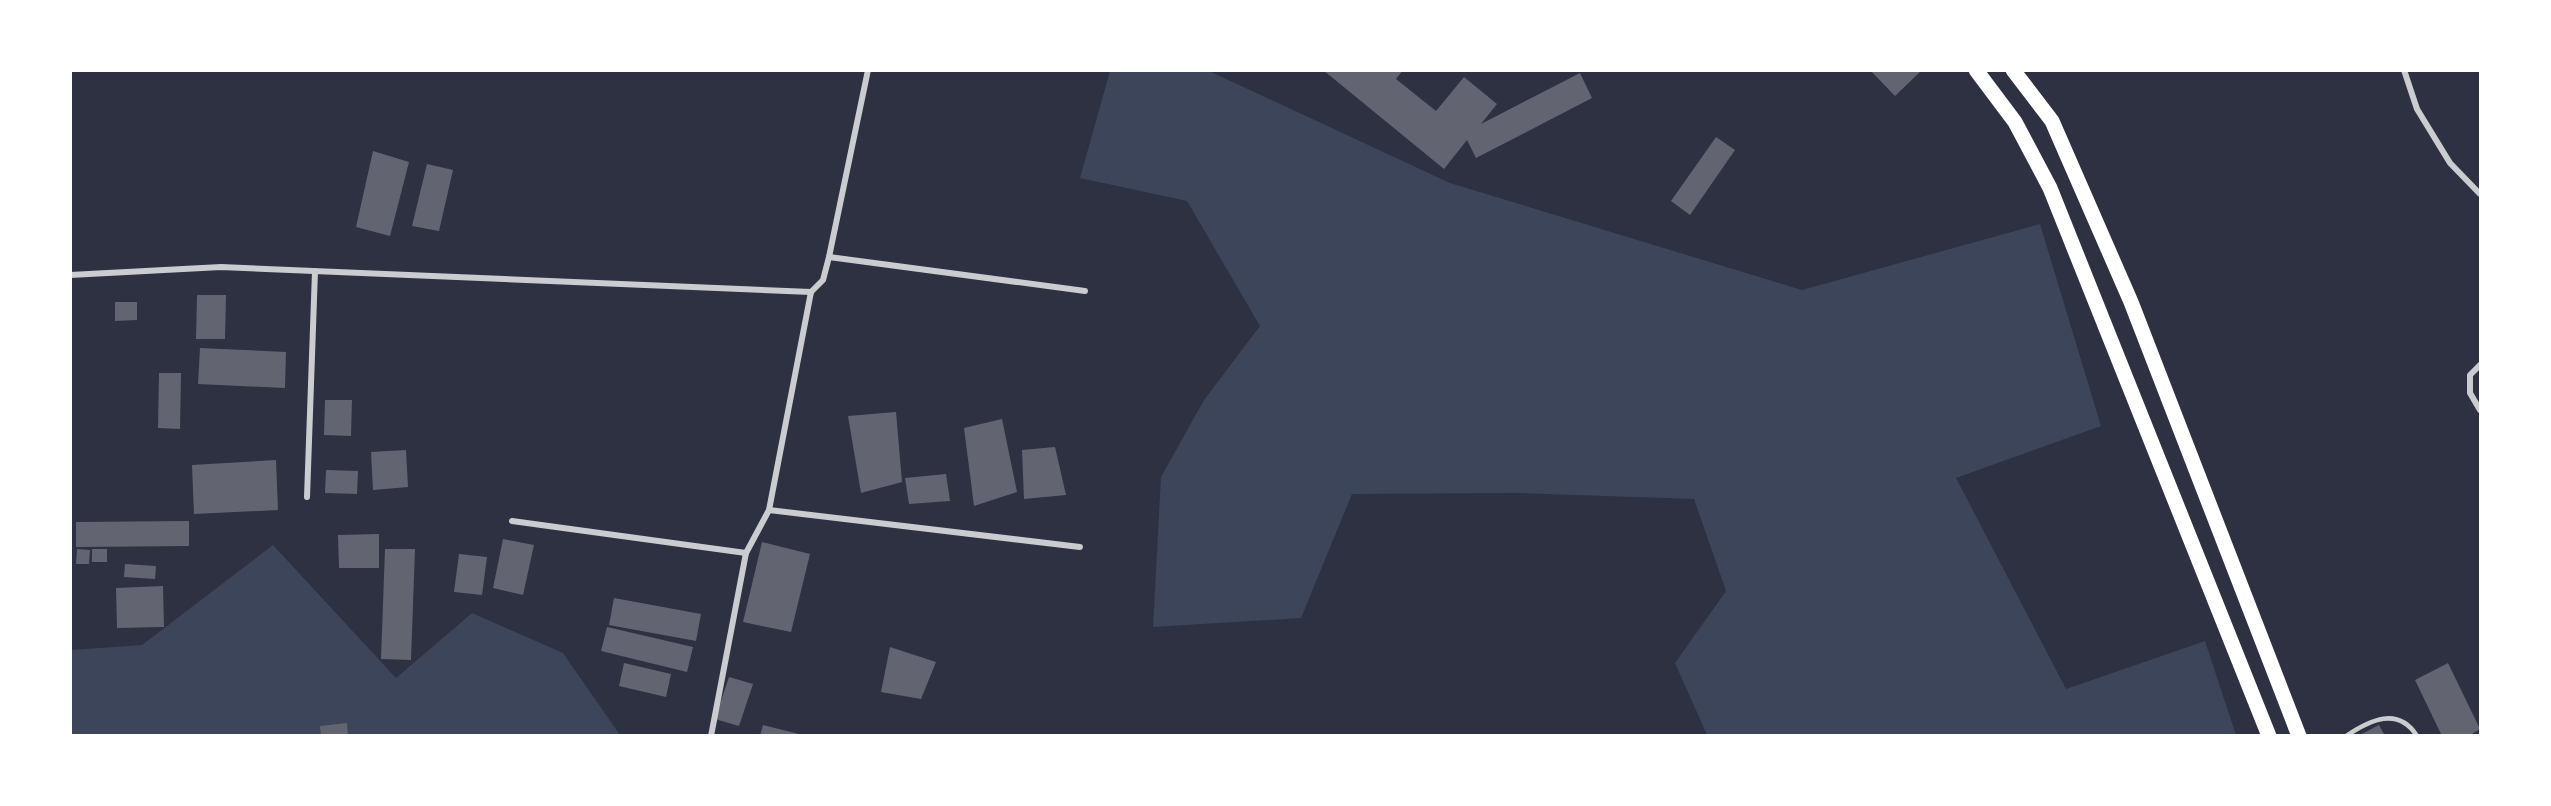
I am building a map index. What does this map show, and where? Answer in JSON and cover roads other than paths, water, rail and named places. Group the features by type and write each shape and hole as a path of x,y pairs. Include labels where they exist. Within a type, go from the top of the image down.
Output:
{"main road":[{"path":"1976,70 2014,122 2050,188 2269,735"},
{"path":"2013,70 2052,121 2131,302 2299,735"}],"street":[{"path":"711,735 746,553 769,510 811,292 823,280 829,257 868,70"},
{"path":"2404,70 2417,109 2433,136 2450,163 2481,194"},
{"path":"829,257 1084,291"},
{"path":"70,275 221,267 811,292"},
{"path":"307,497 315,271"},
{"path":"2481,365 2470,375 2470,393 2481,410"},
{"path":"769,510 1080,548"},
{"path":"512,520 746,553"}],"lane":[{"path":"2346,735 2373,720 2393,718 2410,725 2417,735"}]}
